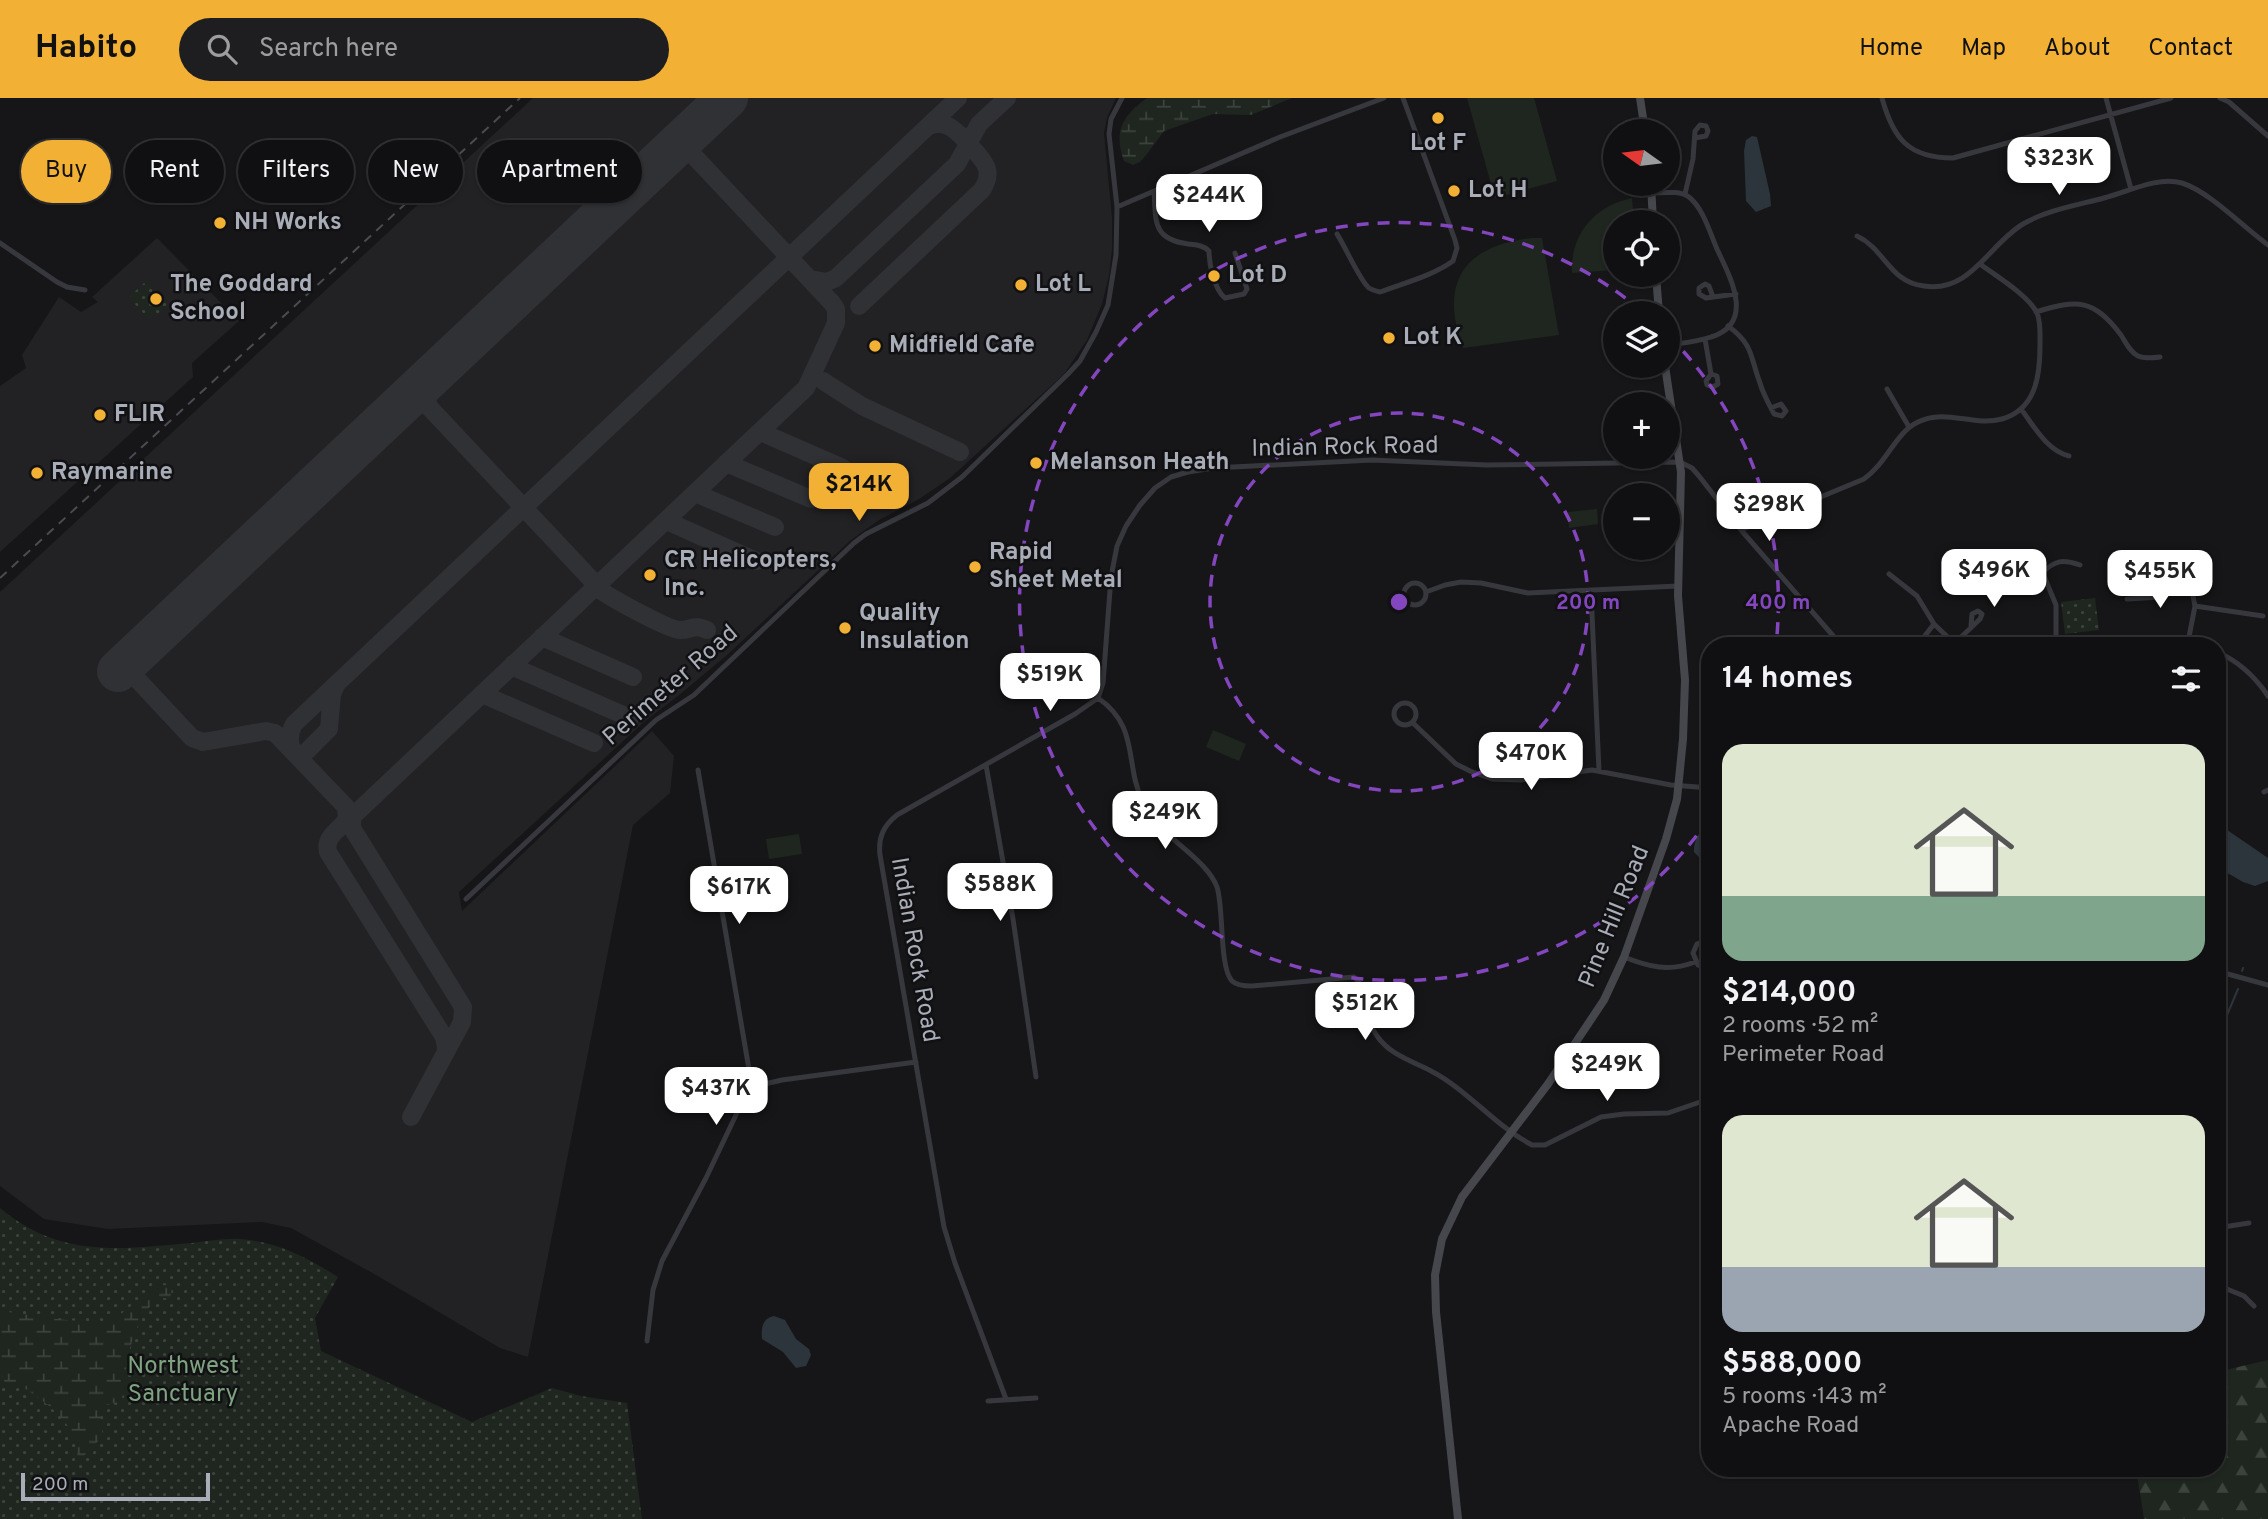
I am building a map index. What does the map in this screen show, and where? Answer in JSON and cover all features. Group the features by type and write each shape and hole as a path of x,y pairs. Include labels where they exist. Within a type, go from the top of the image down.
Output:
{"street":[{"name":"Perimeter Road","path":"466,899 656,720 694,695 854,543 882,525 942,494 1080,361 1108,305 1116,255 1117,207 1109,134 1111,119 1122,98"},
{"path":"1117,207 1280,137 1384,98"},
{"path":"1337,234 1364,282 1369,289 1375,291 1380,292 1444,268 1454,261 1457,248 1403,98"},
{"path":"1640,98 1643,119"},
{"path":"1882,98 1889,124 1898,136 1910,147 1938,158 1952,158 2171,98"},
{"path":"2106,98 2131,189"},
{"path":"2220,98 2268,136"},
{"path":"1685,194 1695,138"},
{"path":"1857,236 1869,244 1897,275 1914,284 1942,286 1968,276 2007,237 2031,220 2166,181 2185,184 2208,197 2268,245"},
{"path":"1154,191 1159,231 1168,239 1204,246 1209,251 1219,293 1225,298 1244,293 1247,289 1235,253"},
{"path":"1680,193 1685,194 1698,207 1736,294 1736,311 1728,326 1717,335 1680,343"},
{"path":"0,243 57,282 85,290"},
{"path":"1741,530 1864,479 1879,467 1909,427 1925,419 1941,415 1992,421 2006,418 2021,409 2033,393 2039,376 2040,341 2036,312 2011,287 1980,264"},
{"path":"1713,297 1736,294"},
{"path":"2036,312 2072,304 2092,307 2105,315 2134,353 2147,358 2160,358"},
{"path":"1728,326 1749,346 1759,381 1771,408"},
{"path":"1705,339 1711,374"},
{"path":"1887,389 1909,427"},
{"path":"2021,409 2052,448 2059,454 2069,456"},
{"name":"Indian Rock Road","path":"1006,1399 948,1241 880,855 879,840 885,826 897,815 1075,714 1098,698 1104,676 1111,577 1117,546 1140,505 1155,488 1171,477 1213,468 1372,460 1487,465 1603,463"},
{"path":"1680,462 1692,468 1741,530 1834,637"},
{"name":"Pine Hill Road","path":"1458,1519 1436,1312 1437,1262 1444,1232 1457,1205 1548,1084 1594,1017 1624,957 1667,839 1679,786 1684,739 1685,680 1678,586 1680,469"},
{"path":"2042,573 2050,565 2060,561 2080,565"},
{"path":"2189,637 2195,606 2189,576 2190,561"},
{"path":"1997,563 2042,573"},
{"path":"2042,573 2056,605 2058,637"},
{"path":"1889,574 1917,596 1934,624 1948,637"},
{"path":"1426,592 1422,586 1415,583 1408,586 1404,596 1408,602 1417,604 1423,601 1426,592 1445,584 1461,582 1481,583 1528,593 1678,586"},
{"path":"2127,600 2162,597 2174,590 2192,592"},
{"path":"1591,591 1599,771"},
{"path":"2195,606 2263,616"},
{"path":"1924,637 1934,624"},
{"path":"1962,637 1971,626"},
{"path":"2226,658 2242,668 2268,696"},
{"path":"1098,698 1113,709 1124,726 1136,783 1147,811 1213,879 1218,894 1226,963 1231,980 1235,984 1252,986 1354,976 1364,989 1368,1019 1378,1038 1394,1053 1453,1085 1528,1143 1541,1146 1601,1118 1624,1114 1668,1113 1701,1102"},
{"path":"1405,703 1412,705 1416,716 1413,723 1406,726 1397,722 1394,712 1398,706 1405,703"},
{"path":"1413,723 1456,764 1492,779 1521,780 1579,771 1599,771 1701,787"},
{"path":"986,765 1036,1077"},
{"path":"698,770 752,1087"},
{"path":"1701,943 1697,944 1693,953 1695,962 1701,967"},
{"path":"1624,957 1661,968 1695,962"},
{"path":"2226,973 2268,985"},
{"path":"647,1341 653,1290 662,1261 752,1087 916,1062"},
{"path":"2226,1227 2249,1223"},
{"path":"2226,1289 2244,1296 2254,1306"},
{"path":"988,1401 1036,1398"}],"shaded area":[{"path":"533,98 1116,98 1104,133 1112,218 1109,276 1102,304 1087,340 1064,374 950,478 851,540 727,655 645,721 459,892 462,911 652,731 674,756 670,793 633,825 528,1357 500,1348 291,1228 262,1222 108,1229 44,1219 0,1186 0,592 420,203 463,203 463,163 477,150 477,203 642,203 642,140 488,140"},
{"path":"1752,136 1757,137 1771,206 1756,212 1746,201 1744,151 1746,140"},
{"path":"157,238 239,321 192,363 193,377 0,552 0,386 26,368 22,355 59,297 81,312 98,302 92,297"},
{"path":"2226,829 2268,858 2268,881 2255,886 2226,872"},
{"path":"1701,832 1701,859 1694,852"},
{"path":"774,1316 785,1320 796,1339 809,1349 811,1355 806,1366 796,1368 783,1352 762,1339 765,1322"}],"green space":[{"path":"1147,98 1292,98 1251,115 1213,114 1164,131 1140,162 1133,165 1124,161 1120,132 1126,118"},
{"path":"1467,98 1534,98 1557,181 1495,198"},
{"path":"1632,198 1633,210 1603,210"},
{"path":"1603,210 1603,271 1572,273 1575,246 1587,224"},
{"path":"1531,238 1542,238 1559,335 1463,348 1456,325 1454,305 1456,287 1462,272 1473,259 1488,249"},
{"path":"144,283 147,286 149,284 168,304 159,314 148,318 130,296"},
{"path":"1597,509 1598,524 1569,528 1568,512"},
{"path":"2095,598 2099,630 2065,634 2061,602"},
{"path":"1213,730 1246,744 1239,761 1206,747"},
{"path":"799,834 802,854 769,859 766,839"},
{"name":"Northwest Sanctuary","path":"0,1208 45,1236 92,1247 140,1247 234,1239 267,1243 292,1252 338,1277 315,1318 321,1351 472,1422 552,1388 581,1396 627,1403 642,1519 0,1519"},
{"path":"165,1285 172,1288 170,1298 153,1304 135,1333 121,1401 104,1406 100,1417 103,1436 79,1461 71,1431 45,1402 21,1386 9,1392 0,1371 0,1311 102,1323 121,1314 149,1292"},
{"path":"2268,1360 2268,1519 2144,1519 2137,1477 2226,1477 2226,1370"}],"waterway":[{"path":"2226,1016 2238,989"}],"taxiway":[{"path":"336,685 332,694 329,729 304,754 294,752 290,744 294,724 958,98"},
{"path":"810,279 827,282 836,278 957,164 979,124 1007,98"},
{"path":"859,306 982,190 986,183 988,172 985,165 965,140 947,126 929,126"},
{"path":"411,1117 462,1022 463,1007 352,828 352,817 806,388 836,323 836,309 832,303 694,156 690,143 696,127"},
{"path":"661,159 678,153 694,156"},
{"path":"397,409 413,403 429,407 425,391 434,374"},
{"path":"823,381 862,406 960,452"},
{"path":"429,407 603,592 674,629 699,627 707,630"},
{"path":"758,433 843,468"},
{"path":"726,463 811,499"},
{"path":"695,493 775,527"},
{"path":"664,522 756,561"},
{"path":"542,637 633,677"},
{"path":"135,655 137,679 192,738 203,742 266,731 275,733 346,807 347,819 330,837 328,852 444,1037 445,1054"},
{"path":"513,664 518,669 630,718"},
{"path":"482,694 594,743"}],"runway":[{"path":"118,671 727,98"}],"railway":[{"path":"0,578 520,98"}],"place":[{"name":"Lot F","path":"1438,118"},
{"name":"Lot H","path":"1454,191"},
{"name":"NH Works","path":"220,223"},
{"name":"Lot D","path":"1214,276"},
{"name":"Lot L","path":"1021,285"},
{"name":"The Goddard School","path":"156,299"},
{"name":"Lot K","path":"1389,338"},
{"name":"Midfield Cafe","path":"875,346"},
{"name":"FLIR","path":"100,415"},
{"name":"Melanson Heath","path":"1036,463"},
{"name":"Raymarine","path":"37,473"},
{"name":"Rapid Sheet Metal","path":"975,567"},
{"name":"CR Helicopters, Inc.","path":"650,575"},
{"name":"Quality Insulation","path":"845,628"}]}
